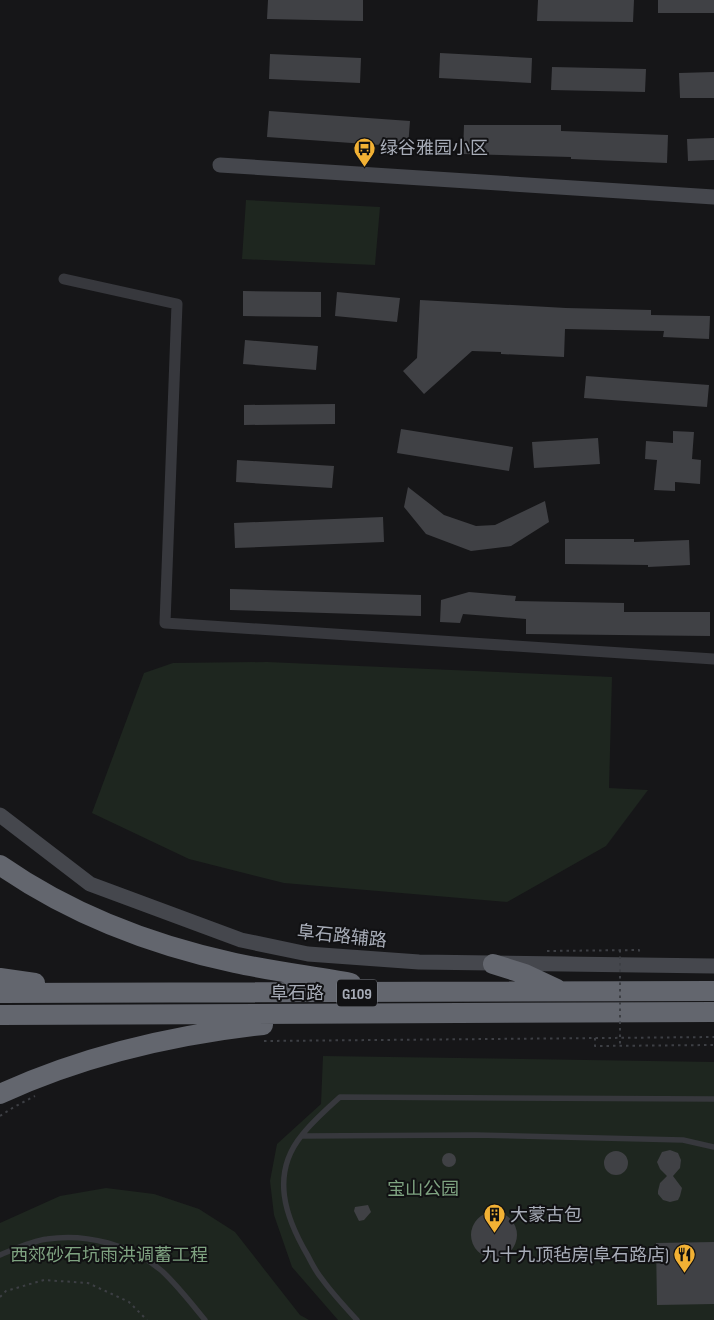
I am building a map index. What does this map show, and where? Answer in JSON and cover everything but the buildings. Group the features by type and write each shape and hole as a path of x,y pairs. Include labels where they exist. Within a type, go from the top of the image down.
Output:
{"highway":[{"path":"0,865 17,877 67,905 150,938 197,953 271,969 407,992"},
{"path":"493,964 525,974 563,992"},
{"path":"0,978 96,993"},
{"name":"阜石路","path":"0,993 714,990"},
{"name":"阜石路","path":"0,1015 714,1012"},
{"path":"0,1094 36,1078 87,1060 144,1045 221,1030 363,1014"}],"main road":[{"path":"220,165 714,197"},
{"name":"阜石路辅路","path":"0,816 90,884 241,940 308,954 419,962 714,966"}],"street":[{"path":"64,279 177,304 165,623 714,658"}],"lane":[{"path":"357,1320 321,1278 300,1244 289,1220 284,1199 285,1170 302,1136 340,1097 714,1099"},
{"path":"302,1136 475,1136 683,1140 714,1147"},
{"path":"0,1255 46,1239 62,1238 92,1240 121,1248 144,1258 161,1270 183,1292 205,1320"}],"path":[{"path":"547,950 639,950"},
{"path":"620,950 620,1046"},
{"path":"258,1041 714,1037"},
{"path":"595,1038 595,1046 714,1045"},
{"path":"0,1116 37,1096"},
{"path":"0,1296 6,1291 44,1280 88,1283 129,1302 147,1320"}],"green space":[{"path":"246,200 380,207 375,265 242,259"},
{"path":"267,662 612,677 609,788 648,790 606,846 507,902 284,883 189,859 92,813 144,673 173,663"},
{"name":"宝山公园","path":"323,1056 714,1062 714,1320 338,1320 292,1267 274,1215 270,1181 277,1144 321,1104"},
{"name":"西郊砂石坑雨洪调蓄工程","path":"106,1188 154,1194 199,1209 235,1232 300,1315 309,1320 0,1320 0,1223 60,1196"}],"place":[{"name":"绿谷雅园小区","path":"364,167"},
{"name":"大蒙古包","path":"494,1234"},
{"name":"九十九顶毡房(阜石路店)","path":"685,1274"}]}
